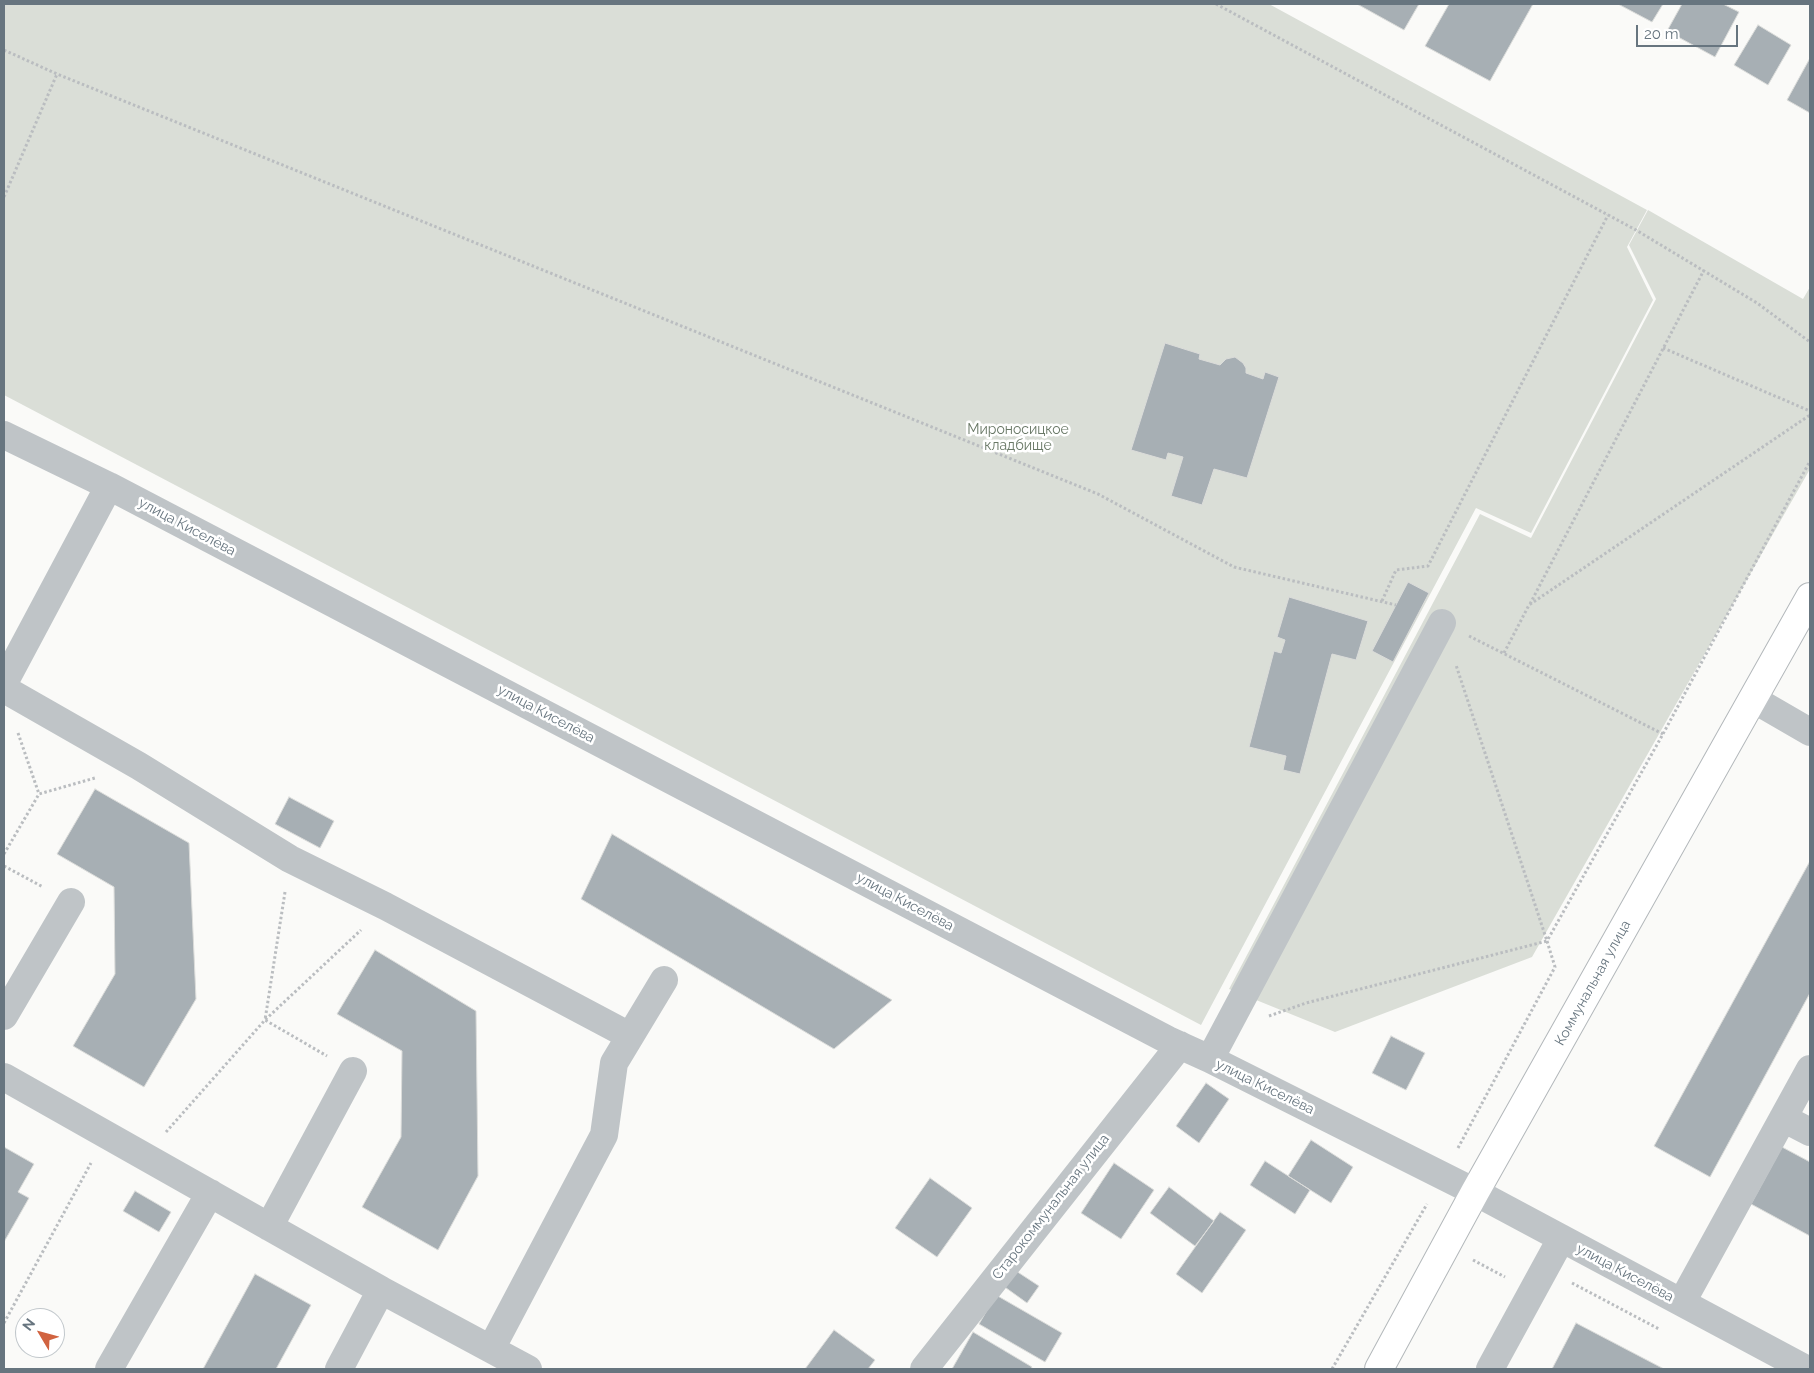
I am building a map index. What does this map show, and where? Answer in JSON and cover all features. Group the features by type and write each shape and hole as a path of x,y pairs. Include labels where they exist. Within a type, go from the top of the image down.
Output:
{"main road":[{"name":"Коммунальная улица","path":"1378,1369 1475,1192 1810,597"}],"street":[{"name":"улица Киселёва","path":"4,435 109,486 1180,1045 1475,1192 1806,1369"},
{"path":"4,684 109,486"},
{"path":"1210,1059 1442,623"},
{"path":"4,689 139,766 290,859 386,906 630,1036"},
{"path":"1754,699 1810,732"},
{"path":"4,1016 71,902"},
{"path":"491,1349 604,1135 614,1062 664,980"},
{"name":"Старокоммунальная улица","path":"924,1369 1180,1045"},
{"path":"1682,1302 1810,1069"},
{"path":"269,1227 353,1071"},
{"path":"4,1077 381,1290 528,1369"},
{"path":"1783,1118 1810,1132"},
{"path":"109,1369 210,1193"},
{"path":"1490,1369 1561,1239"},
{"path":"339,1369 381,1290"}],"path":[{"path":"1216,4 1608,215 1757,303 1810,342"},
{"path":"4,50 58,74 1098,494 1234,567 1396,605"},
{"path":"4,197 58,74"},
{"path":"1382,602 1396,570 1428,566 1608,215"},
{"path":"1504,653 1704,270"},
{"path":"1663,348 1810,411"},
{"path":"1529,605 1810,415"},
{"path":"1226,1030 1306,1003 1547,941 1663,734 1810,461"},
{"path":"1442,623 1663,734"},
{"path":"1332,1369 1442,1177 1555,967 1442,623"},
{"path":"17,731 39,794"},
{"path":"4,854 39,794 139,766"},
{"path":"265,1020 290,859"},
{"path":"4,866 71,902"},
{"path":"144,1157 265,1020 386,906"},
{"path":"265,1020 353,1071"},
{"path":"4,1323 106,1135"},
{"path":"1545,1269 1666,1333"}],"green space":[{"name":"Мироносицкое кладбище","path":"4,4 1269,4 1647,210 1627,247 1653,300 1531,533 1476,508 1201,1025 4,395"},
{"path":"1648,210 1803,299 1810,287 1810,469 1532,957 1335,1032 1229,989 1480,514 1531,538 1656,299 1629,245"}],"building":[{"path":"1357,4 1419,4 1404,30"},
{"path":"1449,4 1533,4 1490,81 1425,46"},
{"path":"1618,4 1663,4 1652,22"},
{"path":"1682,4 1723,4 1739,12 1715,57 1667,31"},
{"path":"1758,25 1791,45 1768,85 1734,65"},
{"path":"1810,58 1810,113 1787,100"},
{"path":"1165,343 1200,354 1199,359 1220,365 1226,359 1235,357 1243,363 1246,373 1263,379 1265,372 1279,377 1247,478 1214,469 1202,505 1171,496 1183,457 1168,453 1166,460 1131,450"},
{"path":"1408,582 1429,593 1393,662 1372,651"},
{"path":"1289,597 1368,621 1356,660 1332,654 1300,774 1283,770 1286,756 1249,747 1274,651 1281,653 1285,640 1277,637"},
{"path":"95,789 189,843 196,999 144,1087 73,1046 115,974 114,887 57,854"},
{"path":"289,797 334,821 320,848 275,824"},
{"path":"612,834 892,1000 834,1049 581,899"},
{"path":"1810,861 1810,993 1710,1177 1654,1146"},
{"path":"375,950 476,1011 478,1176 438,1250 362,1207 401,1137 402,1051 337,1014"},
{"path":"1391,1036 1425,1053 1406,1090 1372,1073"},
{"path":"1206,1083 1229,1099 1199,1143 1176,1126"},
{"path":"1311,1140 1353,1167 1331,1203 1288,1176"},
{"path":"4,1147 34,1164 18,1192 29,1198 4,1242"},
{"path":"1782,1147 1810,1162 1810,1236 1751,1204"},
{"path":"1265,1161 1310,1190 1295,1214 1250,1185"},
{"path":"1114,1163 1154,1190 1121,1239 1081,1213"},
{"path":"930,1178 972,1208 937,1257 895,1228"},
{"path":"1169,1187 1214,1221 1195,1246 1150,1213"},
{"path":"135,1191 171,1212 159,1232 123,1211"},
{"path":"1220,1212 1246,1230 1202,1293 1176,1274"},
{"path":"1013,1269 1039,1286 1027,1303 1002,1285"},
{"path":"255,1274 311,1305 276,1369 203,1369"},
{"path":"996,1295 1062,1333 1045,1362 979,1324"},
{"path":"1576,1323 1664,1369 1552,1369"},
{"path":"834,1330 875,1360 868,1369 805,1369"},
{"path":"973,1332 1032,1367 1031,1369 952,1369"}]}
